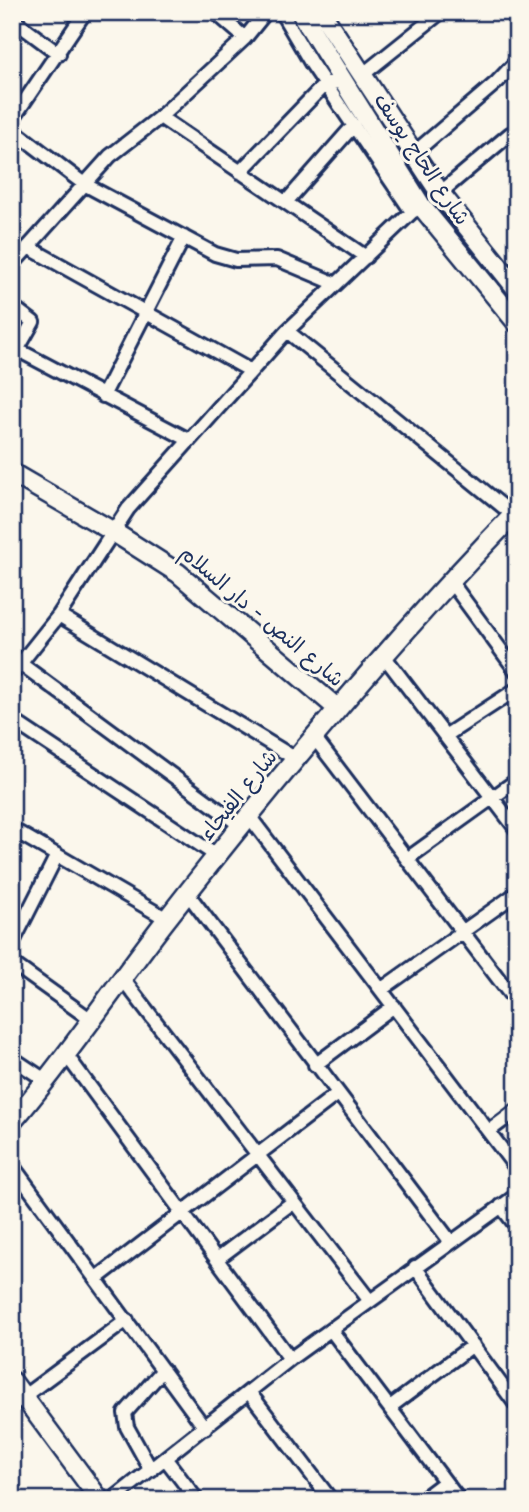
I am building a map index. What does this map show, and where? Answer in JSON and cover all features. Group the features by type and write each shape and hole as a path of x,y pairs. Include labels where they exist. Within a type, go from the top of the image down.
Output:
{"street":[{"path":"12,120 85,12"},
{"path":"215,12 245,38"},
{"path":"12,265 110,156 160,117 245,38 266,12"},
{"path":"281,12 354,125 417,210 334,283 287,331 128,509 59,615 16,669 245,821 382,989 517,1169"},
{"name":"شارع الحاج يوسف","path":"300,12 414,153 440,193 517,289"},
{"name":"شارع الحاج يوسف","path":"321,12 417,210 517,323"},
{"path":"240,172 326,83 353,80 441,12"},
{"path":"12,19 59,54"},
{"path":"414,153 498,82 517,61"},
{"path":"160,117 366,257"},
{"path":"286,202 354,125"},
{"path":"12,129 84,184 225,257 250,261 277,259 334,283"},
{"path":"440,193 510,134 517,132"},
{"path":"103,396 184,237"},
{"path":"28,247 251,371"},
{"path":"12,306 33,322 15,354 189,440"},
{"path":"287,331 516,514"},
{"name":"شارع النص - دار السلام","path":"12,474 113,531 178,573 338,709"},
{"name":"شارع الفيحاء","path":"15,1116 167,919 314,737 451,582 516,514"},
{"path":"451,582 517,672"},
{"path":"59,615 296,760"},
{"path":"384,656 517,830"},
{"path":"445,736 517,689"},
{"path":"12,720 217,856"},
{"path":"314,737 517,1003"},
{"path":"407,859 517,780"},
{"path":"12,829 167,919"},
{"path":"12,944 57,855"},
{"path":"382,989 517,893"},
{"path":"188,894 450,1241"},
{"path":"12,963 90,1019"},
{"path":"122,978 370,1301"},
{"path":"315,1065 394,1006"},
{"path":"65,1053 290,1359"},
{"path":"12,1058 45,1080"},
{"path":"97,1278 337,1094"},
{"path":"489,1131 517,1110"},
{"path":"12,1165 205,1428"},
{"path":"111,1500 290,1359 517,1195"},
{"path":"217,1259 293,1202"},
{"path":"501,1206 517,1227"},
{"path":"415,1267 517,1406"},
{"path":"18,1401 127,1320"},
{"path":"331,1330 459,1500"},
{"path":"390,1407 473,1345"},
{"path":"151,1469 127,1427 125,1413 163,1370"},
{"path":"12,1381 18,1401 100,1500"},
{"path":"249,1392 331,1500"},
{"path":"166,1458 197,1500"},
{"path":"421,1500 445,1482"}]}
